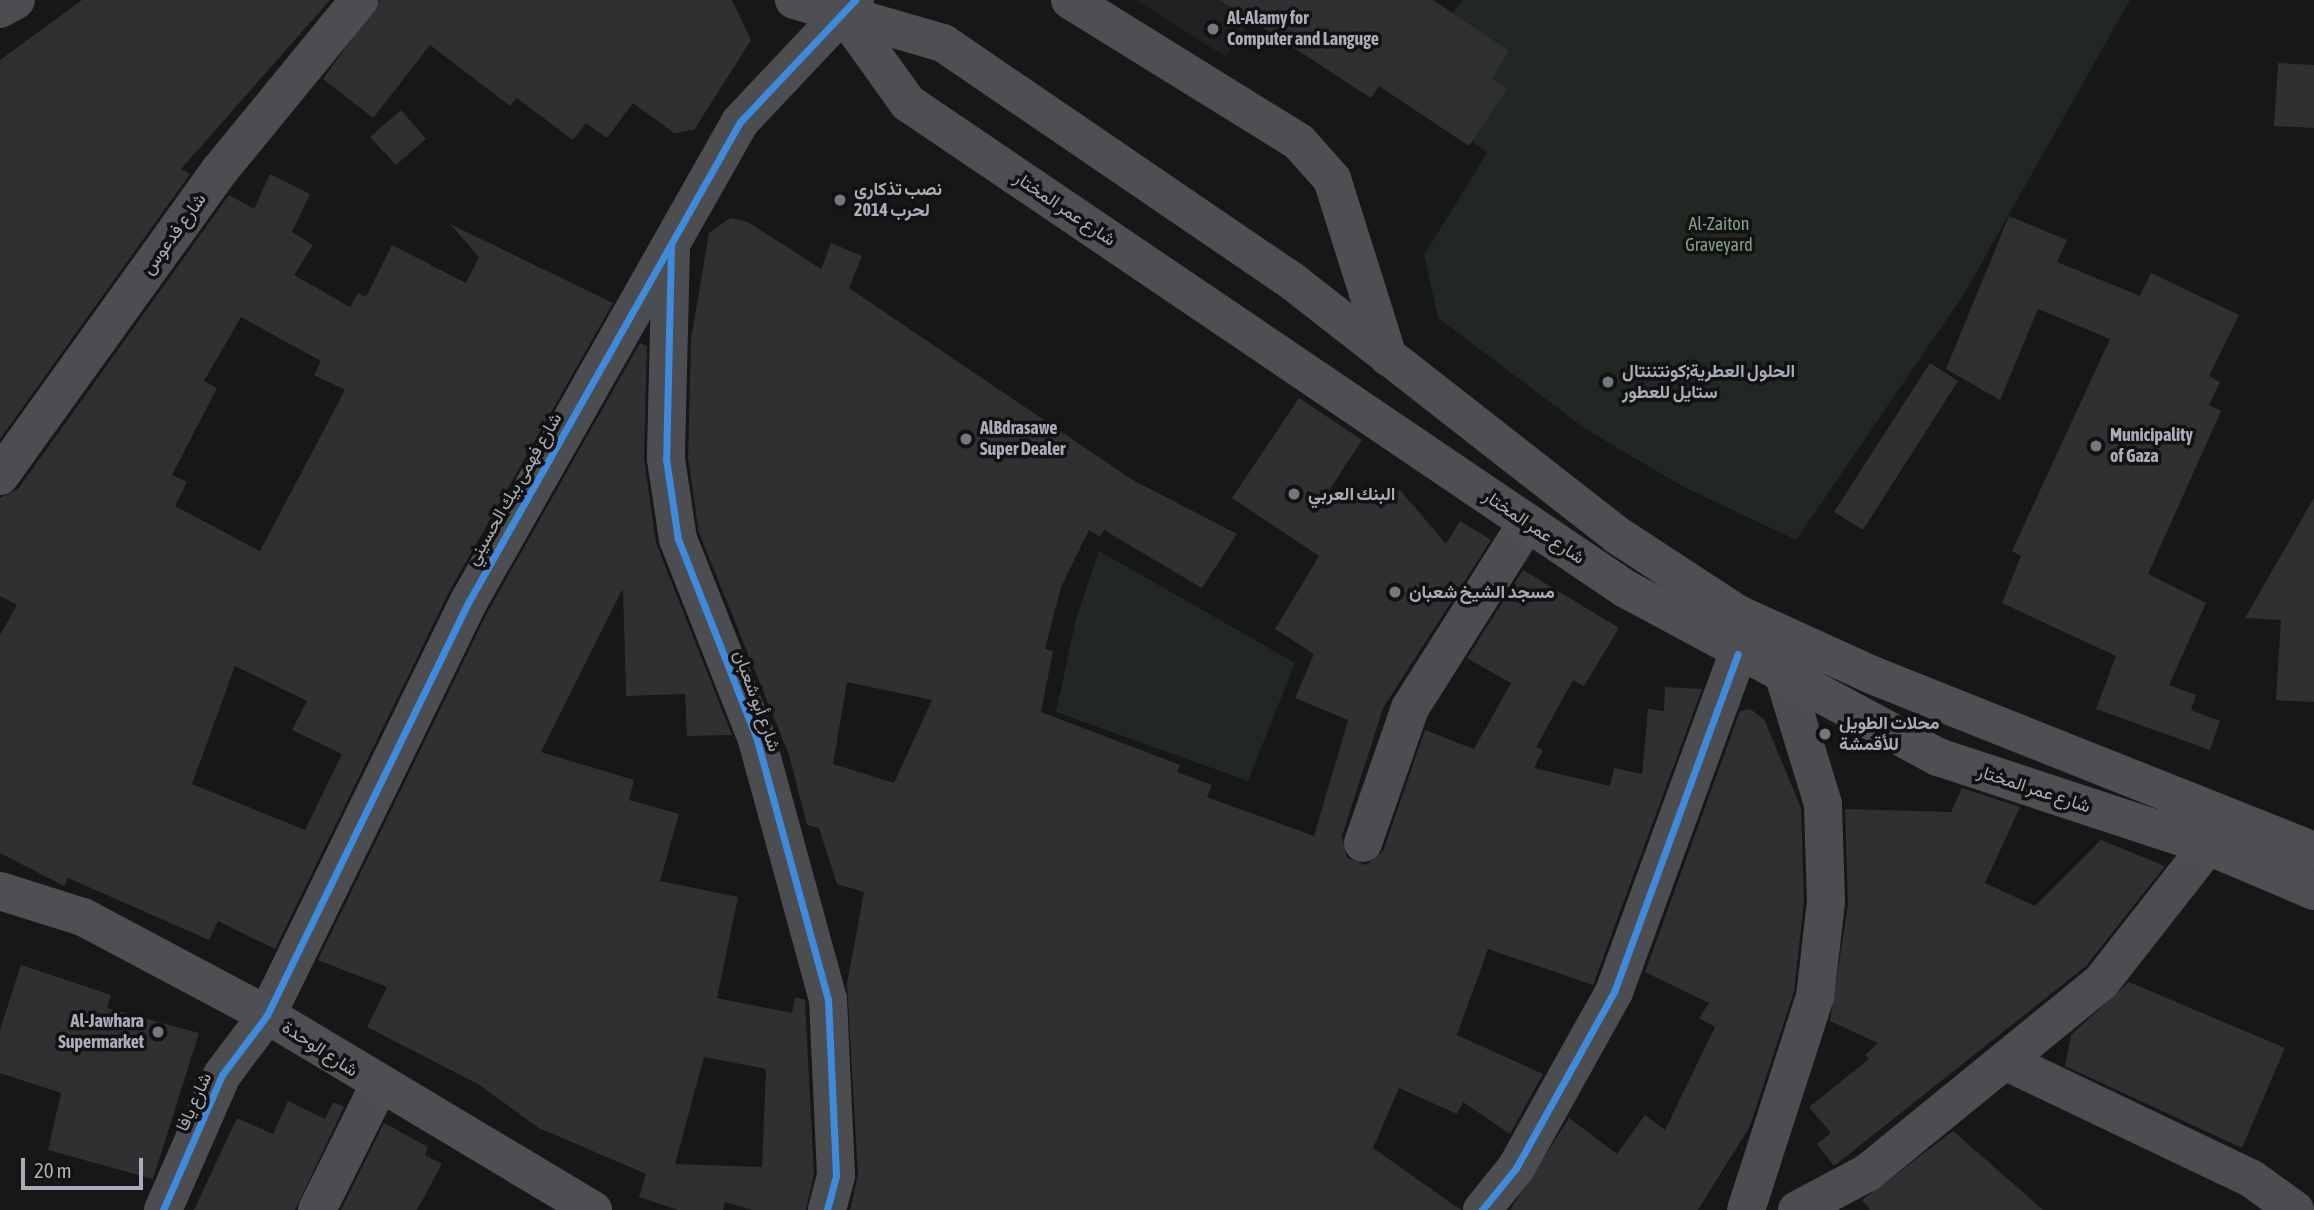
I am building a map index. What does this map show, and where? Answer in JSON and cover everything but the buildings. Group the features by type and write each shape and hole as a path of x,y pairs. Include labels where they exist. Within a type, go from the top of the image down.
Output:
{"main road":[{"path":"794,0 850,7 943,43 1292,281 1616,535 1735,613 1872,675 2314,851"},
{"path":"1070,0 1299,142 1332,179 1388,357"},
{"name":"شارع عمر المختار","path":"850,7 908,103 1527,523 1738,654 1938,757 2208,846 2314,891"},
{"name":"شارع الوحدة","path":"0,891 83,918 267,1015 378,1087 586,1208"}],"street":[{"path":"0,9 16,0"},
{"name":"شارع فدعوس","path":"0,476 220,170 359,0"},
{"name":"شارع فهمى بيك الحسيني","path":"267,1015 469,600 740,122 850,7"},
{"name":"شارع أبو شعبان","path":"671,244 666,459 678,540 757,740 828,999 836,1176 827,1210"},
{"path":"1363,843 1410,708 1527,523"},
{"path":"1482,1210 1516,1168 1614,992 1738,654"},
{"path":"1746,1210 1815,997 1826,902 1822,804 1786,680"},
{"path":"1797,1210 1867,1173 2007,1062 2102,981 2208,846"},
{"name":"شارع يافا","path":"163,1210 222,1075 267,1015"},
{"path":"2007,1062 2252,1179 2295,1210"},
{"path":"317,1210 378,1087"}],"shaded area":[{"name":"Al-Alamy for Computer and Languge","path":"1136,0 1261,0 1226,57"}],"green space":[{"name":"Al-Zaiton Graveyard","path":"1462,0 2130,0 1964,294 1796,540 1682,486 1584,428 1438,318 1424,255 1487,153 1403,89"},
{"path":"1099,551 1295,663 1248,781 1056,712 1076,619"}],"cycle path":[{"path":"163,1210 222,1075 267,1015 469,601 740,122 855,0"},
{"path":"671,246 666,459 678,539 757,740 828,999 836,1176 827,1210"},
{"path":"1482,1210 1516,1168 1614,992 1738,654"}],"place":[{"name":"Al-Alamy for Computer and Languge","path":"1213,29"},
{"name":"نصب تذكاري لحرب 2014","path":"840,200"},
{"name":"الحلول العطرية;كونتننتال ستايل للعطور","path":"1608,382"},
{"name":"AlBdrasawe Super Dealer","path":"966,439"},
{"name":"Municipality of Gaza","path":"2096,446"},
{"name":"البنك العربي","path":"1294,494"},
{"name":"مسجد الشيخ شعبان","path":"1395,592"},
{"name":"محلات الطويل للأقمشة","path":"1825,734"},
{"name":"Al-Jawhara Supermarket","path":"158,1032"}]}
